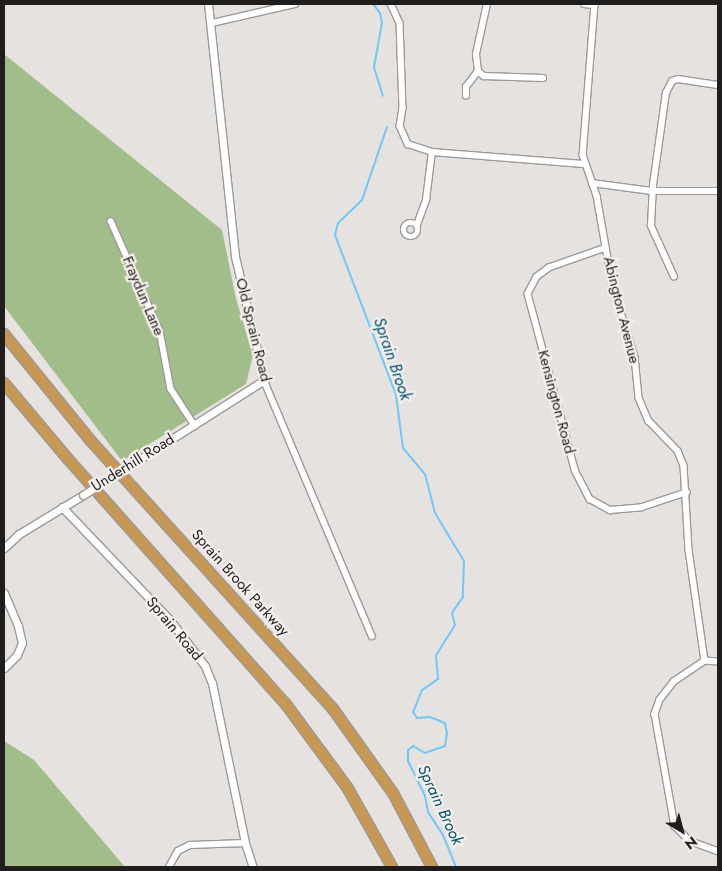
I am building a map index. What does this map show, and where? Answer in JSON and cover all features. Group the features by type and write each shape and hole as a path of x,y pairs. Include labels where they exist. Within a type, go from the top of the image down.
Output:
{"highway":[{"name":"Sprain Brook Parkway","path":"4,334 90,440 333,709 393,793 432,867"},
{"path":"4,383 68,459 285,703 347,787 392,867"}],"street":[{"name":"Old Sprain Road","path":"208,4 212,23 235,256 264,380 372,636"},
{"path":"212,23 295,4"},
{"path":"391,4 400,23 403,108 400,126 408,144 432,152 584,164 595,4 584,4"},
{"path":"486,4 476,54 478,71 484,76 543,78"},
{"path":"466,96 466,87 478,71"},
{"path":"674,277 651,226 652,191 666,93 672,81 678,79 718,85"},
{"path":"417,225 426,200 432,152"},
{"name":"Abington Avenue","path":"584,164 597,196 612,287 634,357 639,398 649,420 678,451 684,466 689,550 705,662"},
{"path":"592,183 652,191 718,191"},
{"name":"Fraydun Lane","path":"111,221 160,331 171,389 195,426"},
{"name":"Kensington Road","path":"606,248 550,268 538,277 528,294 575,470 590,499 610,510 642,508 687,492"},
{"name":"Underhill Road","path":"4,548 62,507 195,426 264,380"},
{"name":"Sprain Road","path":"62,507 170,619 205,666 212,683 245,843 253,867"},
{"path":"4,593 18,626 22,643 17,655 4,668"},
{"path":"718,662 705,662 667,689 655,714 675,826 690,841 718,851"},
{"path":"169,867 178,851 190,845 245,843"}],"green space":[{"path":"4,54 222,230 236,299 253,355 246,384 122,461 4,306"},
{"path":"4,741 34,760 125,867 4,867"}],"waterway":[{"name":"Sprain Brook","path":"373,4 380,13 382,23 374,67 383,96"},
{"name":"Sprain Brook","path":"387,127 362,200 338,223 335,235 396,395 403,448 425,474 435,513 464,561 463,597 452,613 455,625 436,656 438,679 422,690 413,712 417,718 430,717 445,723 447,733 445,746 425,753 413,746 408,750 408,761 425,796 428,812 443,835 456,867"}]}
